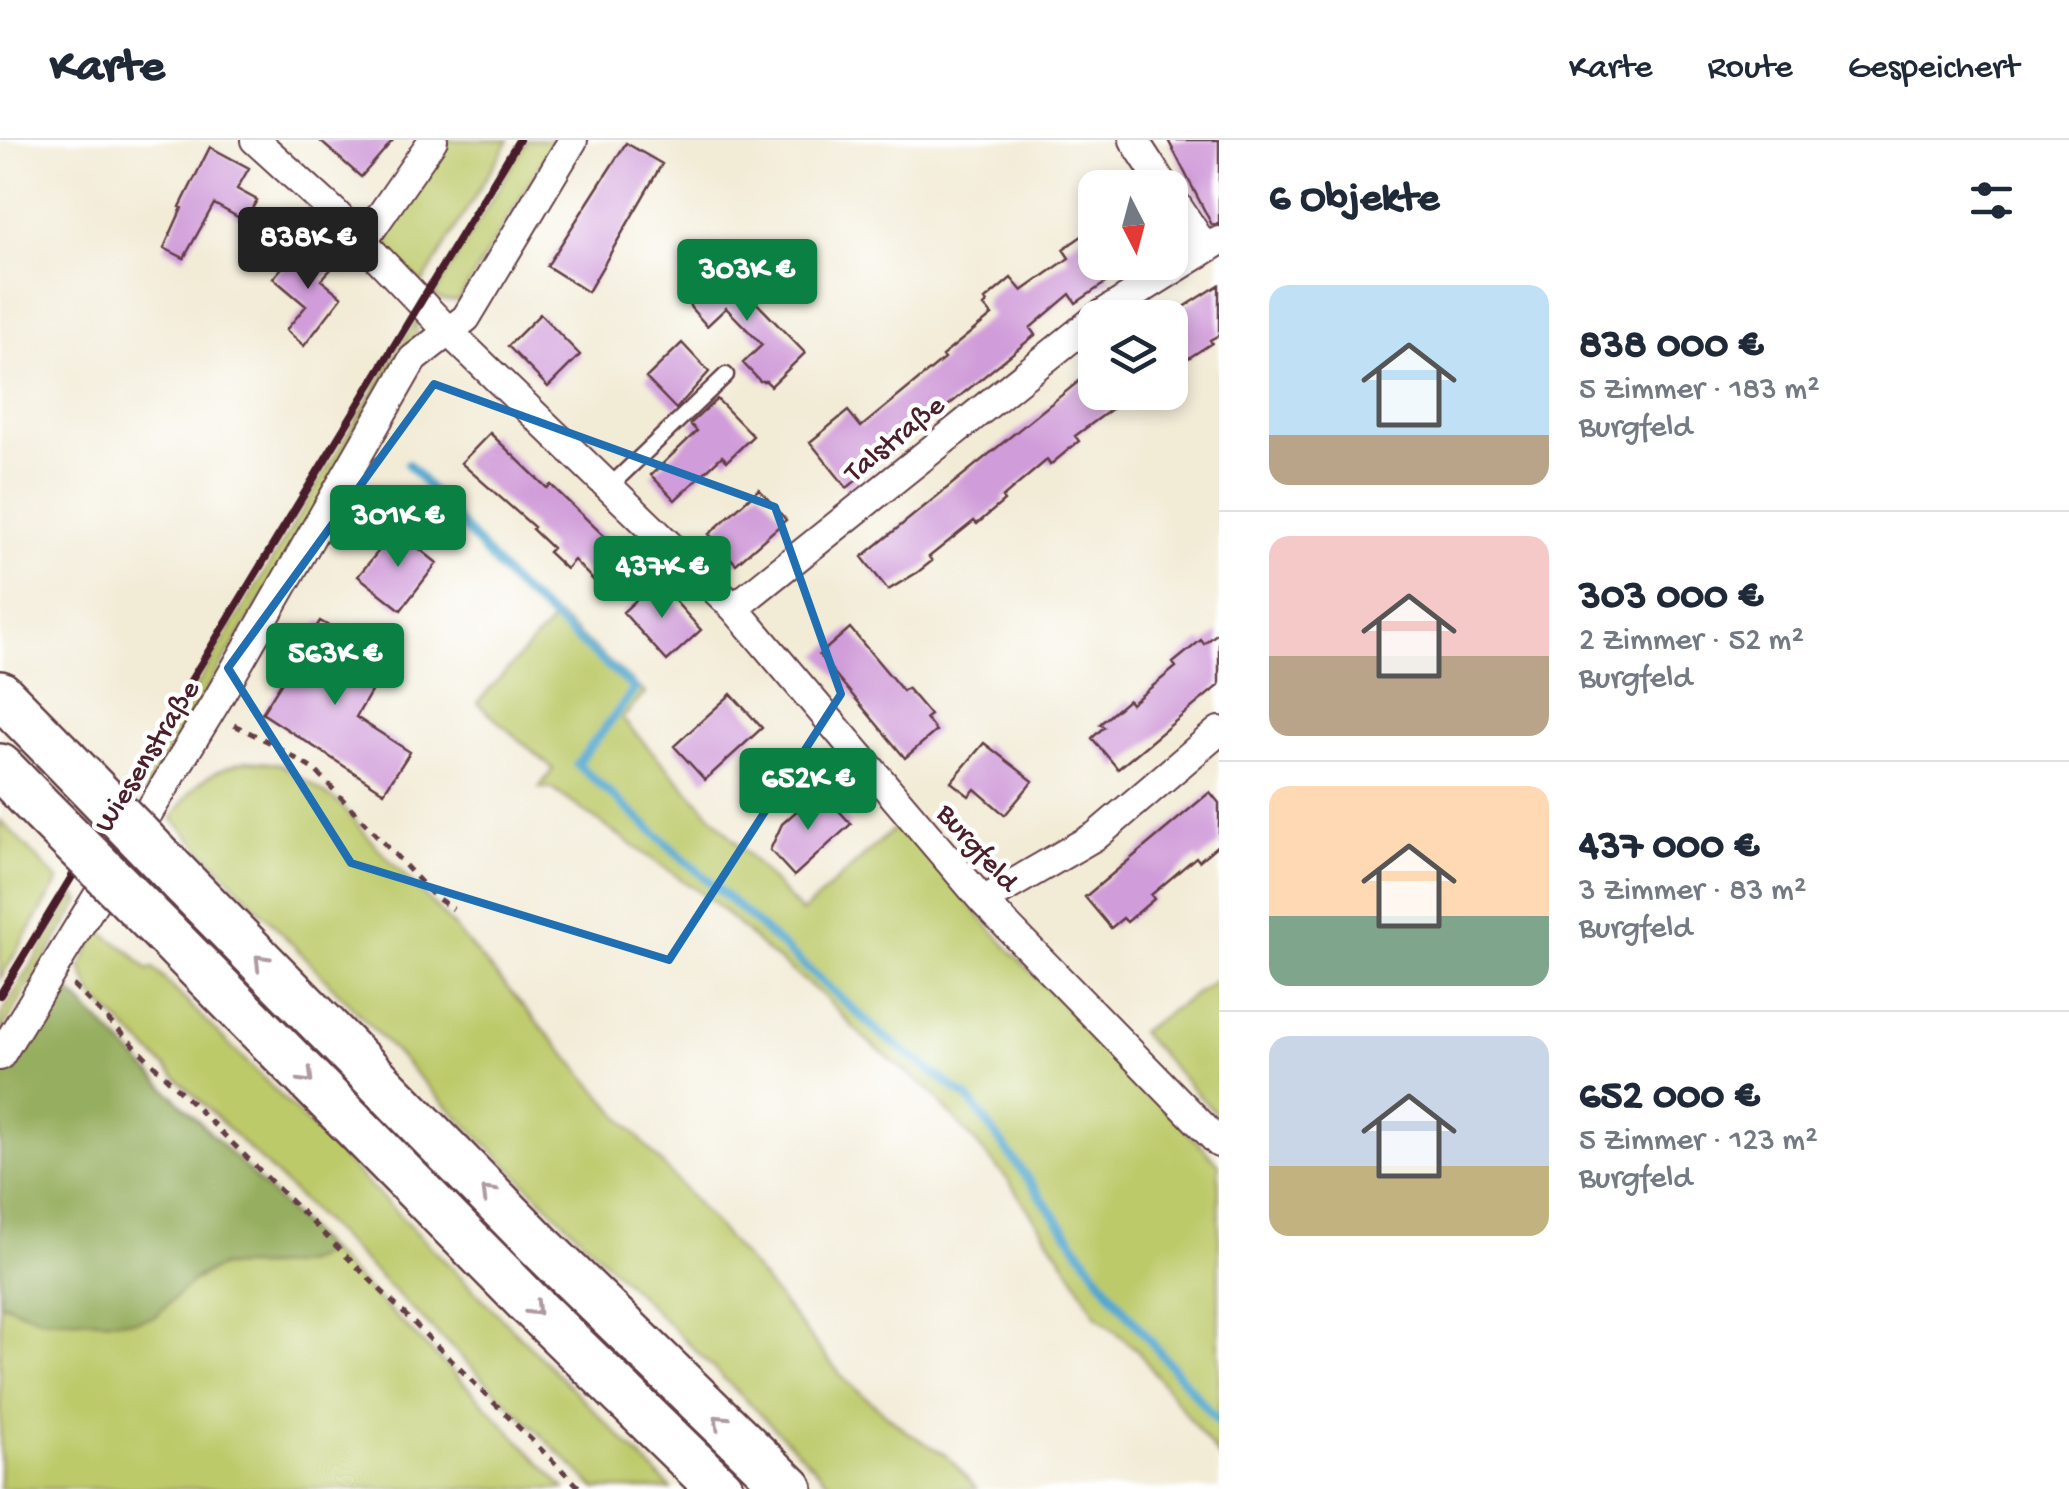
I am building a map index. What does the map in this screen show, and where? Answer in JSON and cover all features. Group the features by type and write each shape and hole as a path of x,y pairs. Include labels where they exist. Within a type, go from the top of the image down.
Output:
{"highway":[{"path":"0,694 516,1222 790,1489"},
{"path":"0,766 528,1302 720,1489"}],"street":[{"name":"Burgfeld","path":"255,140 334,212 448,332 734,608 983,901 1219,1143"},
{"path":"362,244 433,140"},
{"name":"Wiesenstraße","path":"0,1056 209,713 413,359 466,318 573,140"},
{"path":"1134,140 1153,170"},
{"path":"1188,216 1212,245"},
{"name":"Talstraße","path":"1125,300 1212,245"},
{"name":"Talstraße","path":"734,608 1078,332"},
{"path":"983,901 1097,835 1219,731"}],"lane":[{"path":"610,486 726,375"}],"path":[{"path":"209,713 269,742 316,772 434,896 453,910"},
{"path":"53,965 581,1489"}],"highlighted area":[{"path":"434,384 775,507 841,694 669,960 351,863 228,668"}],"green space":[{"path":"446,140 509,140 422,284 378,240"},
{"path":"527,140 555,140 461,297 457,301 442,300 434,295"},
{"path":"417,319 417,339 146,790 139,782"},
{"path":"557,616 645,693 622,719 802,913 899,824 1006,946 1219,1164 1219,1457 1137,1350 1096,1315 1008,1180 930,1091 864,1038 822,995 715,903 551,788 539,788 553,769 477,703"},
{"path":"246,761 280,764 338,802 443,915 756,1271 845,1380 907,1432 947,1456 977,1489 836,1489 438,1097 172,818 202,781"},
{"path":"0,820 59,881 0,979"},
{"path":"75,894 80,901 0,1034 0,1017"},
{"path":"98,930 148,970 153,968 672,1489 596,1489 93,996 81,968"},
{"path":"1219,978 1219,1117 1140,1032"},
{"path":"60,987 71,993 327,1250 319,1257 293,1264 222,1266 198,1276 154,1317 134,1321 39,1318 0,1302 0,1073 51,989"},
{"path":"327,1250 474,1393 565,1489 0,1489 0,1302 39,1318 154,1317 193,1281 222,1266 293,1264 319,1257"}],"building":[{"path":"319,140 393,140 361,177"},
{"path":"1168,140 1219,140 1219,224 1212,225 1188,179 1188,170 1184,170"},
{"path":"626,143 662,164 588,292 547,266"},
{"path":"210,147 249,168 237,189 257,200 245,221 214,204 184,258 164,248"},
{"path":"1078,239 1078,280 1110,280 1076,303 1070,294 1030,328 1035,335 847,488 810,442 848,411 861,427 992,315 984,306 985,300 1011,278 1022,291 1069,258 1063,249"},
{"path":"304,243 332,268 321,280 342,297 304,346 286,330 306,306 273,278"},
{"path":"720,265 805,353 771,386 760,381 743,363 762,345 726,308 707,326 686,297"},
{"path":"1219,285 1219,335 1188,358 1188,305"},
{"path":"540,314 580,355 548,387 508,346"},
{"path":"682,343 709,372 676,409 646,378"},
{"path":"1078,382 1078,410 1110,410 1075,436 1079,441 1050,465 1047,460 977,524 974,521 929,557 932,561 888,590 862,557"},
{"path":"717,399 753,436 727,461 722,456 675,500 651,475 697,431 690,424"},
{"path":"490,433 625,556 596,583 574,560 566,569 548,552 552,548 534,527 461,463"},
{"path":"759,489 786,520 736,564 709,534"},
{"path":"396,530 437,563 401,610 358,576"},
{"path":"657,581 701,630 667,661 623,612"},
{"path":"320,621 346,636 339,646 382,673 356,717 410,752 384,792 262,713"},
{"path":"850,628 903,691 907,688 930,715 926,718 936,731 905,758 819,655"},
{"path":"1219,632 1219,685 1118,769 1092,738 1104,727 1100,724 1176,667 1173,663 1201,640 1204,644"},
{"path":"731,694 762,728 705,780 674,746"},
{"path":"984,743 1033,781 1005,815 975,789 969,796 951,782"},
{"path":"820,790 851,824 794,876 770,850 782,824"},
{"path":"1210,792 1219,803 1219,844 1199,861 1196,857 1151,895 1154,899 1127,922 1123,918 1111,928 1085,897"}],"waterway":[{"path":"408,464 513,584 635,689 577,764 880,1033 970,1100 1117,1301 1219,1423"}],"railway":[{"path":"0,995 519,140"}]}
